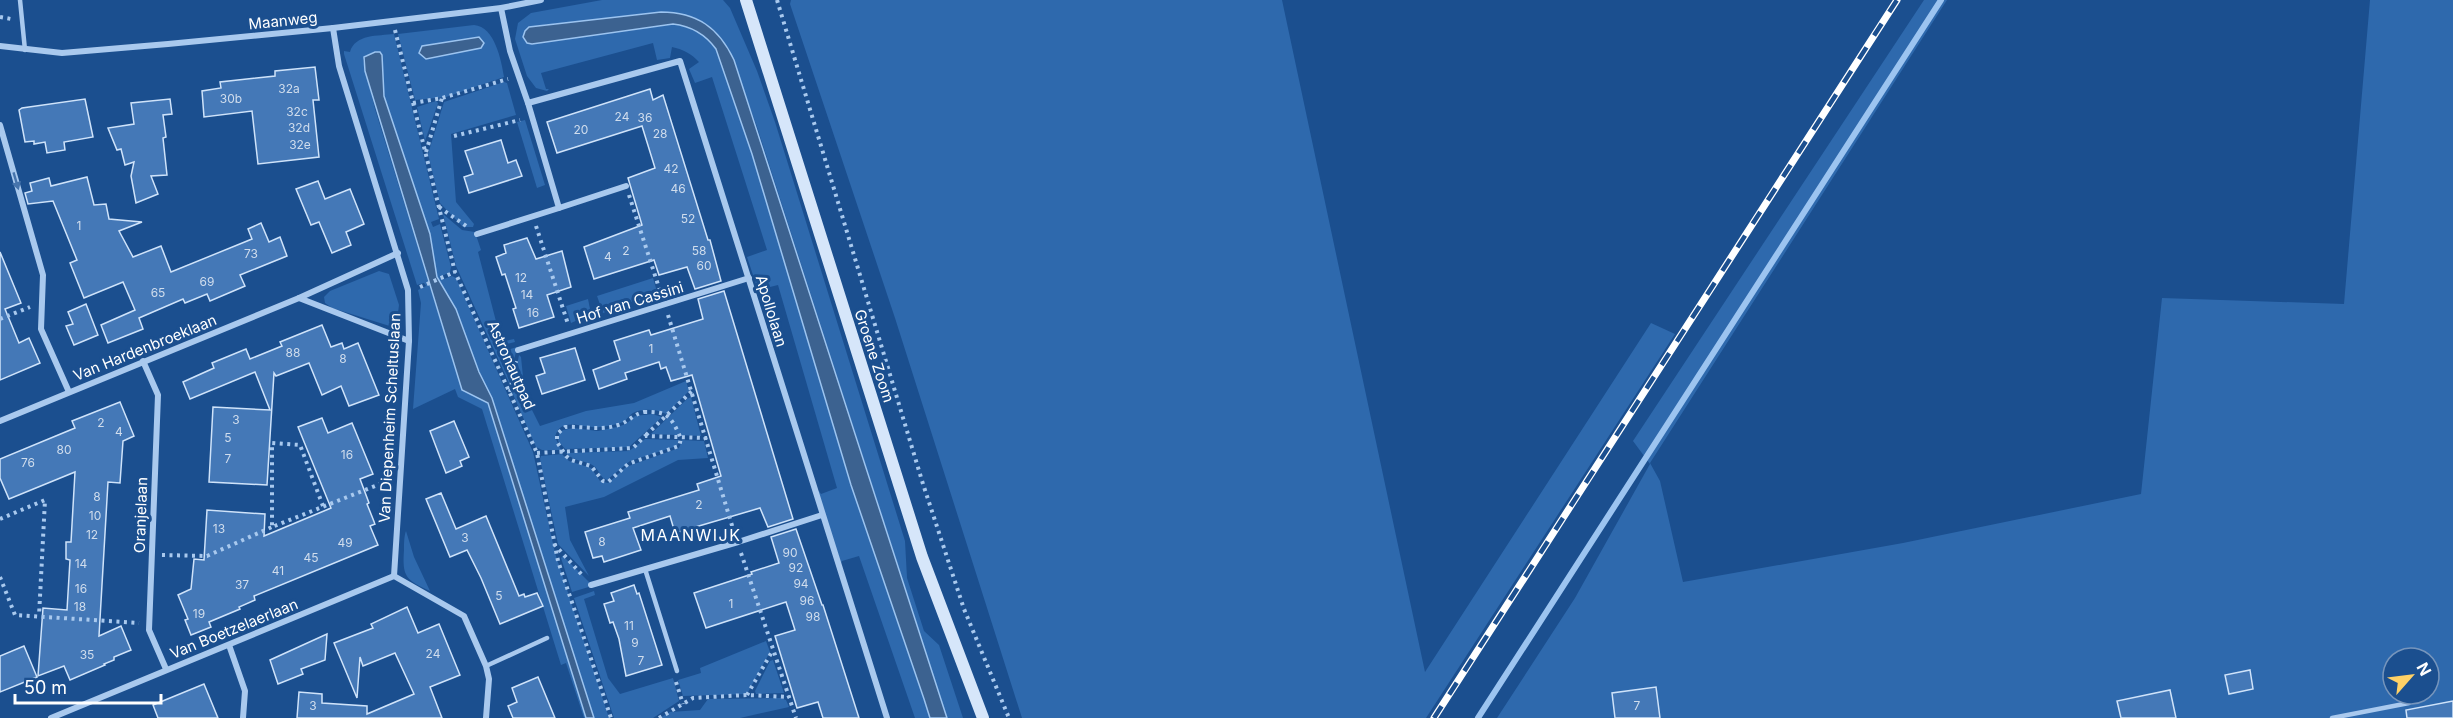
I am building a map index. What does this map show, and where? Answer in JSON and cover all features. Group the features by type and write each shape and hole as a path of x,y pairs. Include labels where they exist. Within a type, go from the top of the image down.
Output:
{"main road":[{"name":"Groene Zoom","path":"746,0 922,557 983,718"}],"street":[{"name":"Maanweg","path":"0,46 62,53 333,28 501,8 541,0"},
{"path":"501,8 510,51 559,208"},
{"name":"Van Diepenheim Scheltuslaan","path":"333,28 339,66 408,290 409,341 394,576"},
{"name":"Apollolaan","path":"528,104 680,61 887,718"},
{"path":"0,125 43,275 41,329 69,392"},
{"path":"477,234 626,186"},
{"name":"Van Hardenbroeklaan","path":"0,422 299,298 398,253"},
{"name":"Hof van Cassini","path":"518,350 749,278"},
{"path":"299,298 409,341"},
{"name":"Oranjelaan","path":"143,361 158,395 149,630 166,669"},
{"path":"591,585 738,542 822,514"},
{"path":"394,576 464,616 486,666 489,680 486,718"},
{"name":"Van Boetzelaerlaan","path":"51,718 394,576"},
{"path":"229,645 245,692 243,718"}],"lane":[{"path":"20,0 26,50"},
{"path":"645,569 677,671"},
{"path":"486,666 547,638"},
{"path":"2332,718 2394,706"}],"path":[{"name":"Groene Zoom","path":"777,0 923,484 964,609 1009,718"},
{"name":"Astronautpad","path":"393,21 455,272 537,453 554,543 611,718"},
{"path":"413,104 518,76"},
{"path":"425,154 442,98"},
{"path":"453,136 532,117"},
{"path":"626,186 796,718"},
{"path":"440,207 477,234"},
{"path":"533,216 571,334"},
{"path":"423,285 455,272"},
{"path":"0,319 42,302"},
{"path":"510,393 518,350"},
{"path":"537,453 633,448 692,391"},
{"path":"637,413 667,415 672,419 681,437 679,446 628,464 608,482 603,481 591,466 571,460 556,438 565,427 600,429 625,423 637,413"},
{"path":"645,436 706,438"},
{"path":"272,527 272,443 300,445 323,506"},
{"path":"152,555 207,556 399,476"},
{"path":"0,519 45,500 39,616"},
{"path":"554,543 591,585"},
{"path":"0,578 15,615 149,623"},
{"path":"747,695 773,650"},
{"path":"677,671 674,677 683,704"},
{"path":"659,718 693,698 747,695 789,697"}],"shaded area":[{"path":"602,0 723,0 730,8 757,71 775,122 905,541 907,578 924,631 939,645 963,718 947,718 757,127 729,49 712,29 696,18 612,18 543,25 523,35 525,41 532,44 676,24 700,32 716,49 752,154 851,485 930,718 915,718 859,556 841,563 817,493 819,491 821,494 837,488 778,285 758,290 747,257 767,250 712,77 695,83 689,69 699,62 696,59 687,52 672,47 670,58 657,60 653,43 541,73 546,89 549,89 547,91 536,88 527,76 515,39 518,23 531,13"},
{"path":"791,0 1282,0 1425,672 1651,323 1675,334 1426,718 1022,718 895,318 790,4"},
{"path":"1924,0 1947,0 1650,463 1660,481 1683,582 1903,543 2141,494 2162,298 2344,304 2370,0 2453,0 2453,718 1497,718 1575,598 1650,464 1633,441"},
{"path":"661,12 685,15 705,24 721,39 734,60 947,718 930,718 851,485 752,154 716,49 697,32 673,24 532,44 527,43 523,37 529,27"},
{"path":"474,25 481,27 492,38 499,54 504,77 446,97 415,100 398,34"},
{"path":"394,34 439,219 431,222 433,227 440,224 451,267 450,272 442,276 444,279 452,276 456,278 533,452 555,553 609,718 594,718 492,398 437,277 430,234 384,96 382,55 366,55 363,60 375,109 462,390 488,403 586,718 584,718 566,663 561,665 482,409 458,397 455,389 413,409 421,303 418,290 426,286 424,283 417,285 344,54 344,51 350,52 353,46 362,39"},
{"path":"479,37 484,43 481,48 426,59 419,53 422,46"},
{"path":"380,52 382,55 384,96 430,234 437,277 456,309 479,372 492,398 594,718 586,718 488,403 462,390 365,71 364,57"},
{"path":"504,82 507,83 516,115 451,134 456,202 474,224 473,227 463,227 440,203 428,154 444,102"},
{"path":"436,101 438,103 425,141 417,107"},
{"path":"525,120 545,185 537,188 517,122"},
{"path":"443,214 462,230 475,232 498,329 505,341 514,339 515,342 499,346 501,352 517,347 509,383 456,266"},
{"path":"379,271 389,274 399,305 396,328 332,308 325,303 324,297 330,291"},
{"path":"653,278 658,295 603,313 597,296"},
{"path":"588,299 591,314 571,323 566,306"},
{"path":"519,355 525,396 540,426 586,411 634,403 686,381 689,391 666,414 645,410 637,411 623,422 612,425 562,426 555,437 561,450 542,450 536,447 512,392"},
{"path":"691,397 701,436 651,434 687,399"},
{"path":"652,414 662,417 629,447 565,449 558,441 559,434 563,430 573,428 598,431 626,424 635,416"},
{"path":"645,439 679,440 677,446 630,461 607,480 594,466 572,458 566,453 629,451"},
{"path":"682,440 704,441 708,458 678,460 604,497 565,507 570,540 589,576 558,544 541,456 562,454 569,461 591,468 600,481 608,483 626,467 679,448"},
{"path":"406,531 414,557 430,591 416,584 405,572"},
{"path":"563,556 592,586 572,592 561,558"},
{"path":"594,591 595,595 584,599 608,678 620,694 673,678 679,701 653,718 614,718 574,598"},
{"path":"766,641 770,652 747,694 683,696 678,680 701,673 700,668"},
{"path":"773,660 784,693 756,694 755,691 770,661"},
{"path":"781,698 786,700 789,707 740,718 660,718 670,712 700,710 708,699"}],"building":[{"path":"315,67 319,100 313,100 319,157 258,164 252,111 204,117 202,91 221,88 220,82 275,76 275,71"},
{"path":"650,89 653,100 663,95 721,281 695,289 687,267 659,275 654,260 594,279 584,247 642,225 628,178 655,168 642,126 557,153 547,122"},
{"path":"85,99 93,137 64,142 65,150 47,153 45,142 34,144 34,141 25,142 19,110"},
{"path":"170,99 172,114 163,115 167,175 151,176 158,194 136,203 131,176 134,162 125,165 121,149 117,150 108,128 134,124 131,103"},
{"path":"501,140 508,163 516,160 522,176 469,193 464,177 473,174 465,151"},
{"path":"87,177 94,205 106,204 109,219 142,222 119,231 133,257 161,246 171,272 252,239 248,229 261,223 269,242 280,237 287,256 240,275 245,286 210,301 207,294 185,303 183,299 139,318 143,329 108,343 101,325 135,310 123,282 84,298 70,263 77,260 53,201 28,204 25,193 32,191 30,183 49,178 51,186"},
{"path":"318,181 325,199 350,189 364,224 346,232 351,245 332,253 319,222 311,225 296,189"},
{"path":"527,238 536,259 562,251 571,287 547,295 554,317 519,328 513,309 516,308 505,274 502,275 496,257 506,253 504,245"},
{"path":"0,252 21,303 5,309 19,343 29,338 40,363 0,380"},
{"path":"724,291 793,519 768,527 760,508 675,533 670,516 633,528 641,550 604,562 602,556 593,558 585,532 630,518 628,512 699,490 697,484 721,476 692,375 671,381 666,367 661,369 659,362 625,373 627,379 599,389 593,370 620,360 614,341 649,330 651,335 703,319 698,299"},
{"path":"86,304 98,335 74,345 66,326 73,324 68,312"},
{"path":"322,325 331,347 342,343 344,349 358,343 379,395 349,406 341,386 322,395 309,363 276,376 274,373 267,485 209,482 213,407 270,410 255,372 190,399 183,382 214,368 212,363 246,349 250,359 282,346 280,342"},
{"path":"575,348 585,380 542,394 536,376 545,373 540,358"},
{"path":"120,402 134,436 123,441 120,483 108,482 99,636 121,626 131,650 114,657 114,660 105,665 70,680 64,666 38,676 43,608 67,610 70,560 66,559 66,542 71,542 75,472 9,499 0,478 0,459 75,428 72,421"},
{"path":"322,418 328,433 352,423 373,474 360,479 375,524 370,526 378,545 254,596 255,600 209,622 211,627 191,635 185,620 188,619 178,595 191,589 194,559 204,560 207,510 265,514 264,536 331,508 298,427"},
{"path":"454,421 469,457 460,461 462,466 446,473 430,431"},
{"path":"441,493 456,529 486,516 519,596 524,594 525,597 537,593 543,606 500,624 467,550 450,557 426,499"},
{"path":"796,529 859,718 823,718 818,702 797,708 775,636 795,630 786,602 706,628 694,593 779,563 771,537"},
{"path":"634,585 637,594 639,593 662,665 626,676 619,639 613,622 610,623 604,604 614,601 611,593"},
{"path":"407,607 418,633 439,624 460,675 430,687 442,718 297,718 299,692 322,694 322,703 367,706 367,714 414,694 395,653 363,666 360,657 357,698 334,643 373,628 371,624"},
{"path":"327,634 325,660 301,669 303,674 278,684 270,660"},
{"path":"24,646 37,677 0,692 0,656"},
{"path":"2250,670 2253,689 2229,694 2225,675"},
{"path":"538,677 555,718 513,718 508,706 517,702 512,688"},
{"path":"204,684 218,718 158,718 153,705"},
{"path":"1656,687 1660,718 1615,718 1612,693"},
{"path":"2170,690 2176,718 2121,718 2117,701"},
{"path":"2453,701 2453,718 2407,718 2406,710 2441,706 2441,703"}],"waterway":[{"path":"1478,718 1941,0"}],"railway":[{"path":"1434,718 1897,0"}],"district":[{"name":"MAANWIJK","path":"691,535"}]}
